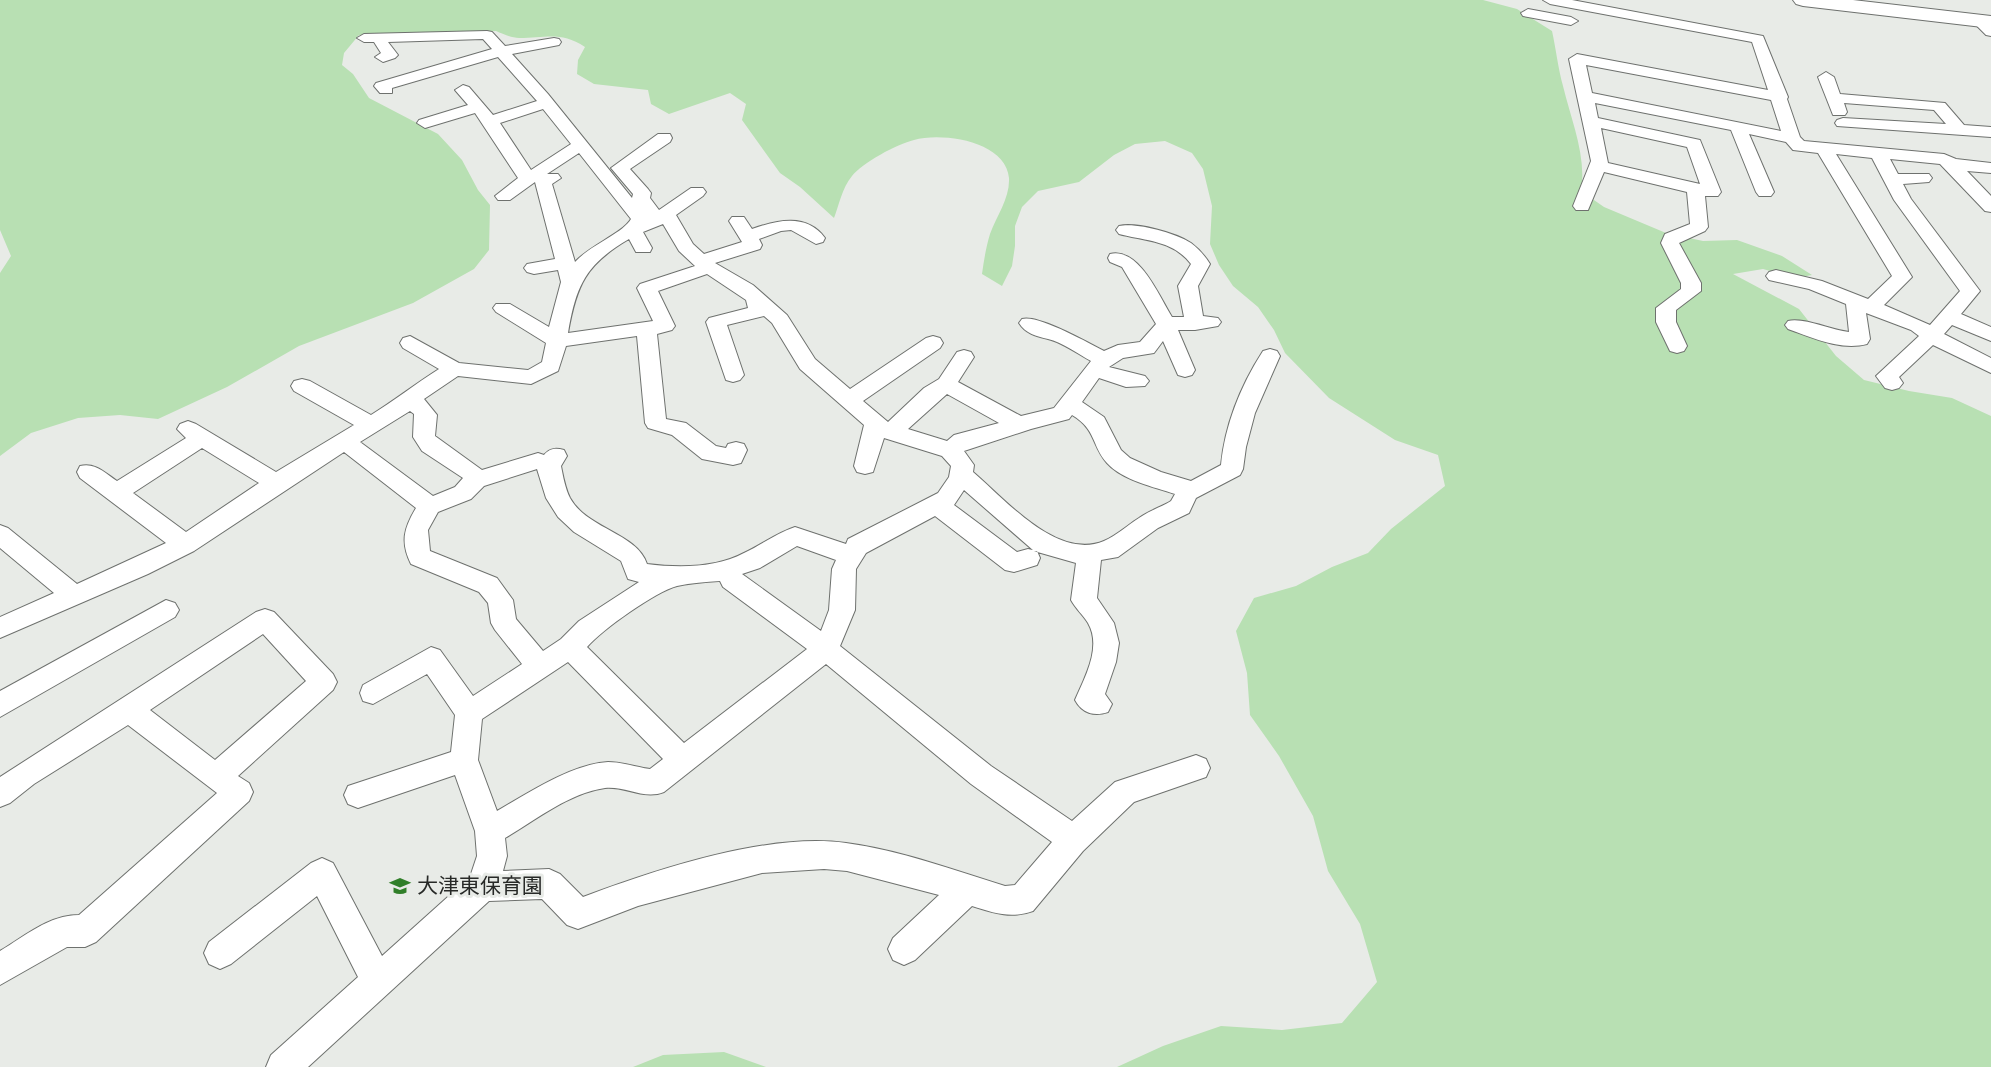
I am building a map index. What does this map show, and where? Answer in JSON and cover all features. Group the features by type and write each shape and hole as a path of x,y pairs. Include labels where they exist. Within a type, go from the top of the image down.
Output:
{"highway":[{"path":"1803,0 1988,23"},
{"path":"1848,0 1988,23"}],"street":[{"path":"1548,0 1758,39 1780,97 1792,138 1799,146 1944,159 1991,207"},
{"path":"1528,13 1585,23"},
{"path":"383,57 390,55 371,38 487,35 580,145 636,225 644,248"},
{"path":"446,36 460,55"},
{"path":"386,90 382,86 502,51 554,42"},
{"path":"1743,53 1765,57"},
{"path":"1582,206 1600,161 1577,59 1780,97"},
{"path":"1826,76 1853,152"},
{"path":"463,90 490,121 528,179"},
{"path":"1586,96 1792,138"},
{"path":"1834,98 1939,106 1959,130"},
{"path":"490,121 546,103"},
{"path":"425,123 478,106"},
{"path":"1591,121 1694,144 1712,192 1599,166"},
{"path":"1843,123 1991,132"},
{"path":"1738,128 1766,192"},
{"path":"490,831 588,780 610,775 654,783 826,649 842,610 844,569 857,546 945,499 960,479 963,465 950,450 883,427 807,364 780,319 756,298 705,264 686,247 666,215 642,194 620,168 664,138"},
{"path":"504,196 580,145"},
{"path":"1795,325 1831,337 1860,339 1855,306 1871,306 1902,277 1824,149"},
{"path":"1879,154 1903,200 1970,291 1931,336 1887,376 1892,383"},
{"path":"1951,164 1991,168"},
{"path":"410,343 454,369 532,385 550,366 558,341 568,273 543,181 552,178"},
{"path":"1892,179 1923,178"},
{"path":"1677,345 1666,322 1666,308 1691,291 1691,283 1670,243 1672,238 1699,227 1696,188"},
{"path":"636,225 666,215 697,192"},
{"path":"534,268 568,273 653,215 641,198 642,194"},
{"path":"503,308 558,341 665,326 647,288 753,245 743,229 783,225 803,226 816,238"},
{"path":"1125,230 1170,238 1195,254 1202,264 1188,286 1203,323 1166,324"},
{"path":"1117,258 1129,263 1166,324 1185,370"},
{"path":"1776,276 1815,285 1871,306 1918,326 1931,336 1991,366"},
{"path":"734,375 716,322 758,311 756,298"},
{"path":"1950,316 1991,334"},
{"path":"1029,323 1041,332 1051,332 1126,380 1138,381"},
{"path":"950,450 962,441 970,441 1061,414 1078,389 1101,365 1118,352 1147,348 1166,324"},
{"path":"646,329 656,423 678,428 710,453 733,457 736,450"},
{"path":"849,400 933,343"},
{"path":"1069,405 1086,413 1099,426 1106,444 1118,461 1176,487 1194,490 1232,469 1234,444 1257,379 1269,364 1270,356"},
{"path":"865,466 872,442 883,427 946,384 964,357"},
{"path":"0,628 139,567 185,544 235,513 276,483 410,401 422,389 454,369"},
{"path":"946,384 1020,425"},
{"path":"302,386 371,425"},
{"path":"410,401 422,406 427,414 424,437 430,445 472,473 476,480"},
{"path":"116,493 195,433 276,483"},
{"path":"344,441 430,506"},
{"path":"540,667 504,623 500,600 488,585 420,557 414,543 416,529 430,506 463,493 476,480 538,461 553,460 555,491 561,504 584,526 632,556 637,572 672,577 721,572 751,561 795,536 852,556"},
{"path":"88,472 185,544"},
{"path":"961,474 1043,544 1078,554 1109,550 1150,522 1181,507 1188,489"},
{"path":"936,504 1014,563 1028,558"},
{"path":"0,534 73,595"},
{"path":"1088,553 1089,570 1084,600 1101,623 1106,641 1105,659 1089,700 1098,704"},
{"path":"469,713 570,647 588,628 647,589 672,577"},
{"path":"732,580 826,649 981,775 1061,830 1072,841"},
{"path":"0,705 166,609"},
{"path":"0,794 24,775 128,710 265,619 324,682 216,777"},
{"path":"570,647 683,760"},
{"path":"283,1067 483,886 492,856 490,831 464,760 469,713 431,658 373,693"},
{"path":"0,969 63,931 85,930 238,792 128,710"},
{"path":"358,795 464,760"},
{"path":"483,886 549,884 578,914 639,891 762,860 824,855 847,856 1005,901 1022,900 1072,841 1125,791 1161,782 1196,768"},
{"path":"220,953 322,873 378,982"},
{"path":"904,949 968,889"}],"green space":[{"path":"0,0 1483,0 1517,9 1552,31 1561,79 1580,151 1581,191 1604,207 1666,233 1703,241 1737,240 1782,256 1812,275 1796,278 1763,269 1733,274 1799,309 1836,356 1864,380 1952,398 1991,416 1991,1067 1117,1067 1163,1046 1221,1026 1282,1030 1342,1023 1377,982 1360,924 1328,871 1313,816 1279,756 1250,715 1247,673 1236,631 1254,598 1296,586 1332,567 1368,553 1391,529 1445,486 1438,455 1395,440 1329,398 1285,353 1274,330 1258,307 1233,286 1219,265 1210,244 1212,206 1203,169 1192,153 1165,141 1135,144 1114,155 1079,182 1038,191 1022,207 1015,226 1012,266 1002,286 982,274 989,239 1005,199 1009,178 1005,165 997,155 971,142 940,137 926,138 899,145 880,155 852,176 843,191 834,218 800,187 780,173 742,120 746,104 730,93 669,114 651,104 648,90 594,84 577,74 578,60 585,47 561,37 516,38 496,31 359,35 344,53 342,65 353,74 369,98 438,134 462,160 478,190 490,205 489,250 474,269 413,303 299,346 227,387 158,419 120,415 78,418 31,433 0,456 0,273 11,256 0,230"},
{"path":"724,1052 766,1067 633,1067 663,1055"}],"place":[{"name":"大津東保育園","path":"400,886"}]}
